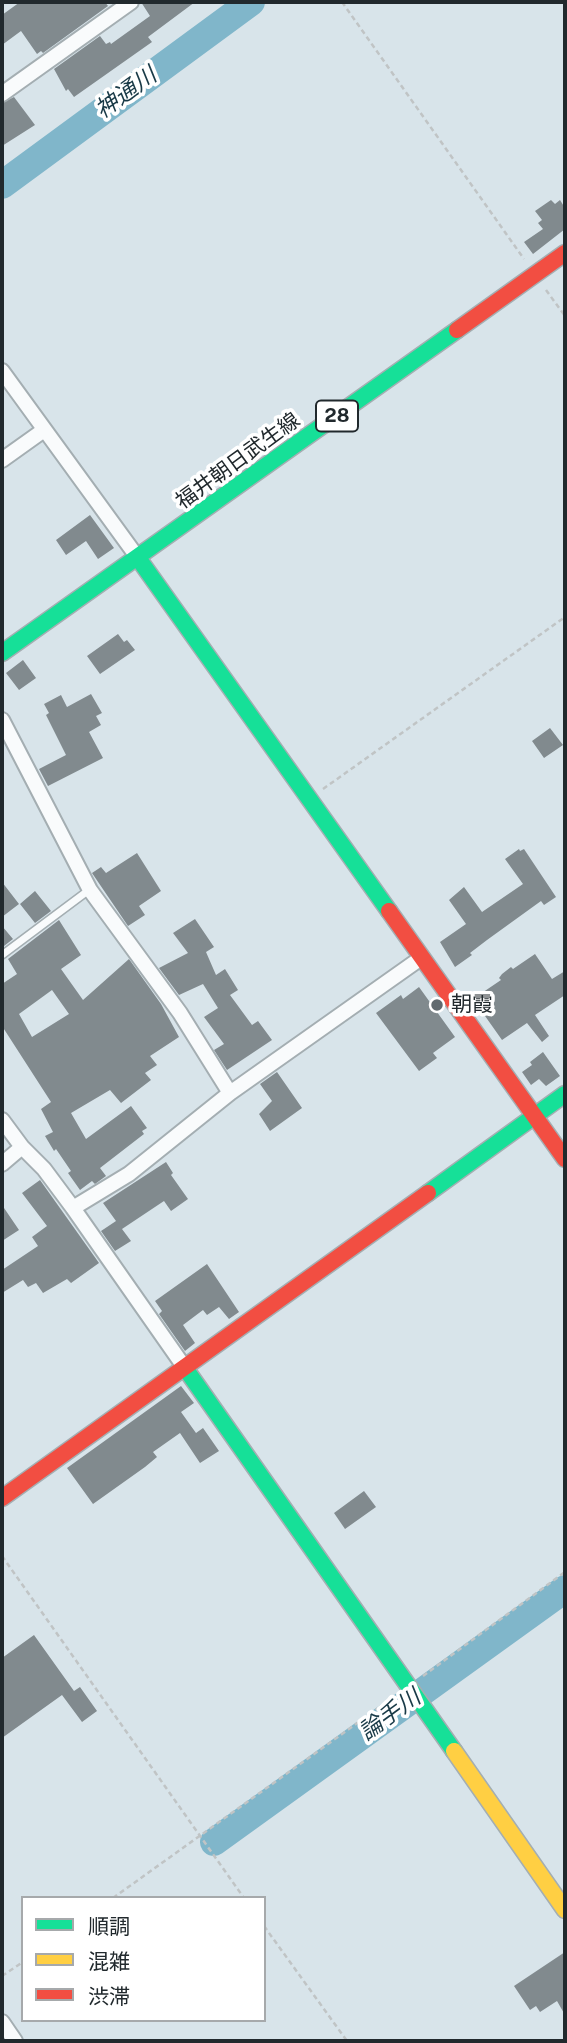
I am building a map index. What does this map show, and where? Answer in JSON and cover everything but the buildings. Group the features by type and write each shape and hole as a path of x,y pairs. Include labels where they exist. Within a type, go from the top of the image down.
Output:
{"street":[{"path":"2,94 131,2"},
{"name":"福井朝日武生線","path":"2,653 565,253"},
{"path":"2,371 565,1159"},
{"path":"2,460 44,430"},
{"path":"2,720 90,890 180,1013 230,1093"},
{"path":"73,1208 129,1174 230,1093 421,958"},
{"path":"2,1498 565,1094"},
{"path":"2,1120 73,1208 565,1910"},
{"path":"2,1164 22,1147"},
{"path":"2,2022 15,2041"}],"lane":[{"path":"2,955 90,890"}],"path":[{"path":"342,2 565,316"},
{"path":"310,800 565,617"},
{"path":"2,1556 243,1896"},
{"path":"116,1896 412,1693 565,1572"},
{"path":"266,1929 347,2041"},
{"path":"2,1976 21,1963"}],"waterway":[{"name":"神通川","path":"2,185 251,2"},
{"name":"論手川","path":"214,1842 565,1589"}],"traffic: fast":[{"path":"2,653 457,330"},
{"path":"138,558 389,911"},
{"path":"428,1193 565,1094"},
{"path":"185,1368 454,1751"}],"traffic: slow":[{"path":"454,1751 565,1910"}],"traffic: jam":[{"path":"457,330 565,253"},
{"path":"389,911 565,1159"},
{"path":"2,1498 428,1193"}],"place":[{"name":"朝霞","path":"437,1005"}]}
